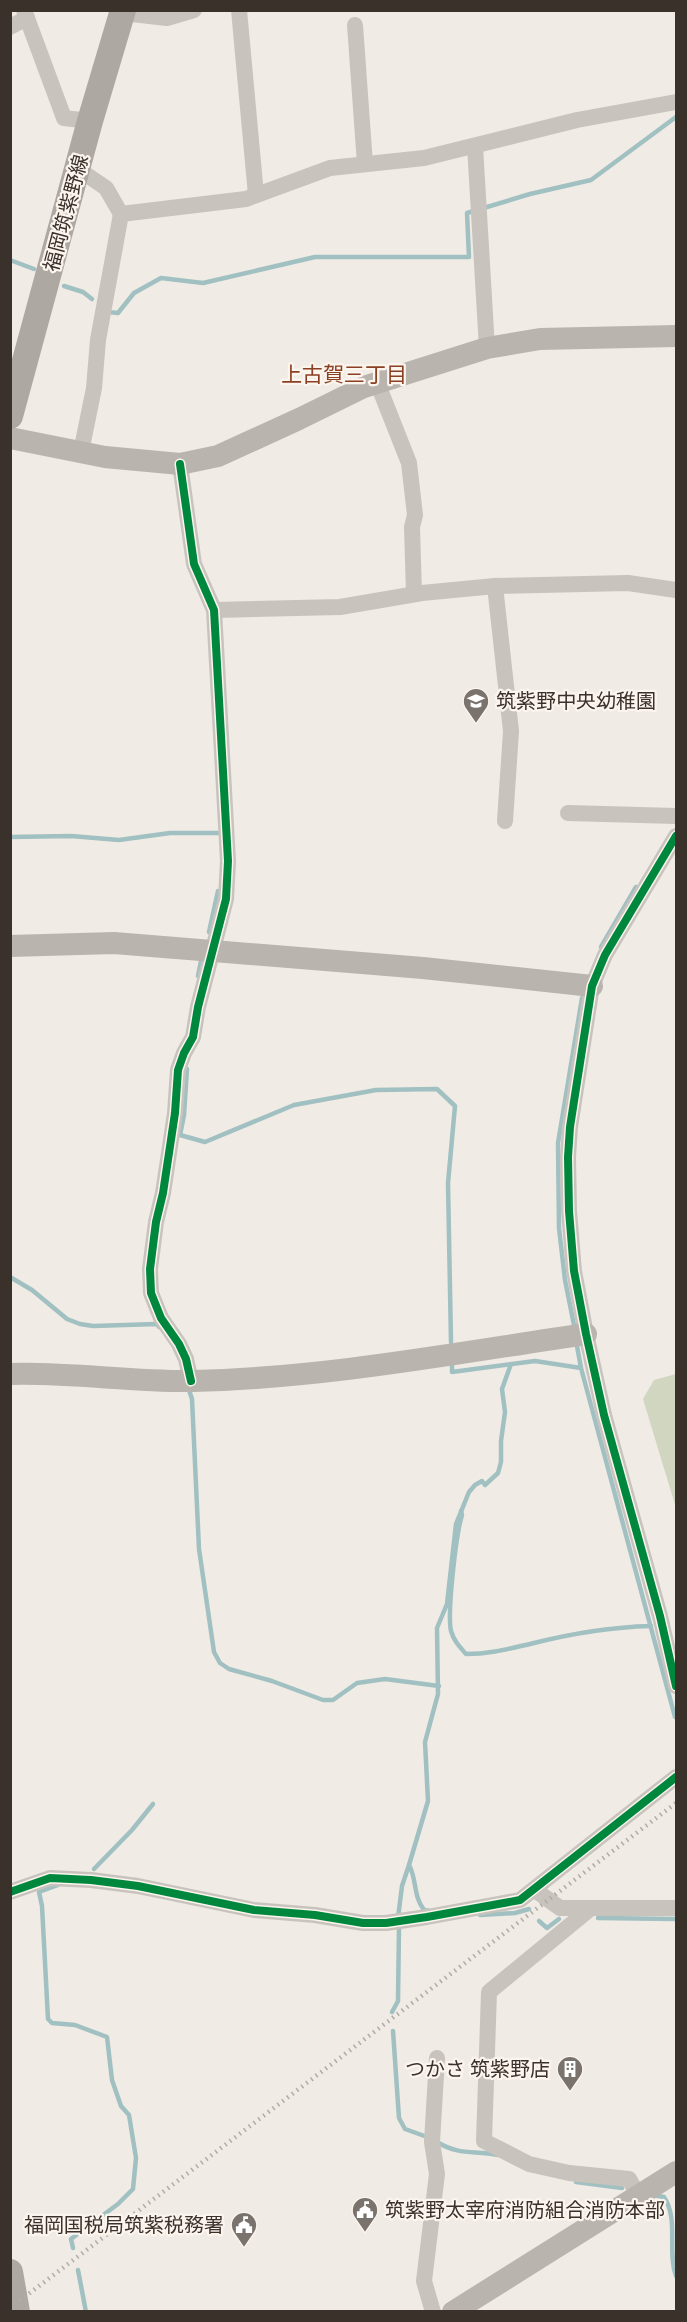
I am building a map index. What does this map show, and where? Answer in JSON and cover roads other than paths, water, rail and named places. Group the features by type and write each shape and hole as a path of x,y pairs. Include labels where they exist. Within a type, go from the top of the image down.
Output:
{"main road":[{"name":"福岡筑紫野線","path":"10,416 90,121 123,12"},
{"path":"10,2272 17,2312"}],"street":[{"path":"123,12 167,18 194,10"},
{"path":"239,10 256,195"},
{"path":"10,27 25,14 64,118 90,121"},
{"path":"355,25 365,164"},
{"path":"121,214 256,195 330,168 424,158 577,120 676,102"},
{"path":"476,146 487,348"},
{"path":"78,169 106,188 121,214 98,340 94,388 81,452"},
{"path":"10,438 105,457 180,464 218,456 377,382 487,348 540,339 676,336"},
{"path":"377,382 409,463 415,515 412,527 414,594"},
{"path":"180,464 194,564 214,610 228,861 226,899 211,951 193,1036 178,1070 175,1113 150,1269 152,1293 160,1318 179,1344 186,1359 191,1381"},
{"path":"214,610 340,607 414,594 495,586 628,583 676,591"},
{"path":"495,586 511,731 505,821"},
{"path":"568,813 676,816"},
{"path":"676,836 606,955 592,986 567,1157 574,1271 586,1334 604,1415 660,1616 676,1686"},
{"path":"10,946 114,943 423,968 592,986"},
{"path":"10,1374 191,1381 272,1377 376,1365 586,1334"},
{"path":"10,1892 50,1878 91,1880 138,1886 254,1910 315,1915 363,1923 386,1923 520,1900 676,1777"},
{"path":"535,1890 560,1908 676,1908"},
{"path":"591,1908 489,1992 484,2141 529,2164 568,2173 629,2179 638,2195"},
{"path":"433,2312 424,2281 437,2174 432,2142 437,2058"},
{"path":"453,2312 676,2172"}],"waterway":[{"path":"108,312 118,313 134,293 161,278 203,283 315,257 469,257 467,213 530,194 591,180 676,117"},
{"path":"10,260 34,269"},
{"path":"64,286 83,292 92,299"},
{"path":"10,837 71,836 119,840 170,833 221,833 221,835"},
{"path":"601,947 636,887"},
{"path":"209,932 218,891"},
{"path":"198,976 201,961"},
{"path":"574,1325 565,1280 559,1228 558,1143 582,998"},
{"path":"187,1069 184,1115 180,1135 205,1142 294,1105 376,1090 437,1089 455,1106 448,1183 451,1342"},
{"path":"10,1277 32,1290 67,1319 80,1324 93,1326 157,1324 159,1327"},
{"path":"577,1346 581,1368"},
{"path":"452,1364 452,1372 535,1361 581,1368 675,1717"},
{"path":"430,1911 424,1910 421,1905 409,1865 428,1801 425,1742 438,1694 437,1628 447,1604 456,1524 469,1492 482,1481 485,1485 498,1473 505,1412 502,1389 511,1364"},
{"path":"188,1387 192,1399 199,1549 214,1652 220,1663 229,1669 272,1681 323,1700 333,1700 357,1683 385,1679 439,1686"},
{"path":"461,1511 453,1573 450,1622 454,1638 466,1654 498,1651 590,1632 651,1626"},
{"path":"94,1869 132,1830 153,1804"},
{"path":"398,1918 402,1886 409,1865"},
{"path":"58,1885 39,1892 42,1906 48,2019 52,2023 75,2025 107,2037 112,2080 121,2106 129,2115 136,2158 133,2189 118,2204 71,2239 73,2248"},
{"path":"480,1915 515,1913 529,1909"},
{"path":"598,1918 676,1919"},
{"path":"539,1921 547,1928 559,1919"},
{"path":"392,2012 398,2001 399,1926"},
{"path":"393,2031 399,2118 405,2129 430,2138"},
{"path":"437,2142 460,2151 498,2155"},
{"path":"576,2182 622,2188"},
{"path":"653,2195 664,2197 671,2215 672,2256 676,2276"},
{"path":"78,2270 86,2312"}],"railway":[{"path":"10,2308 676,1803"}],"place":[{"name":"筑紫野中央幼稚園","path":"476,724"},
{"name":"つかさ 筑紫野店","path":"570,2092"},
{"name":"筑紫野太宰府消防組合消防本部","path":"365,2233"},
{"name":"福岡国税局筑紫税務署","path":"244,2248"}],"district":[{"name":"上古賀三丁目","path":"344,375"}]}
